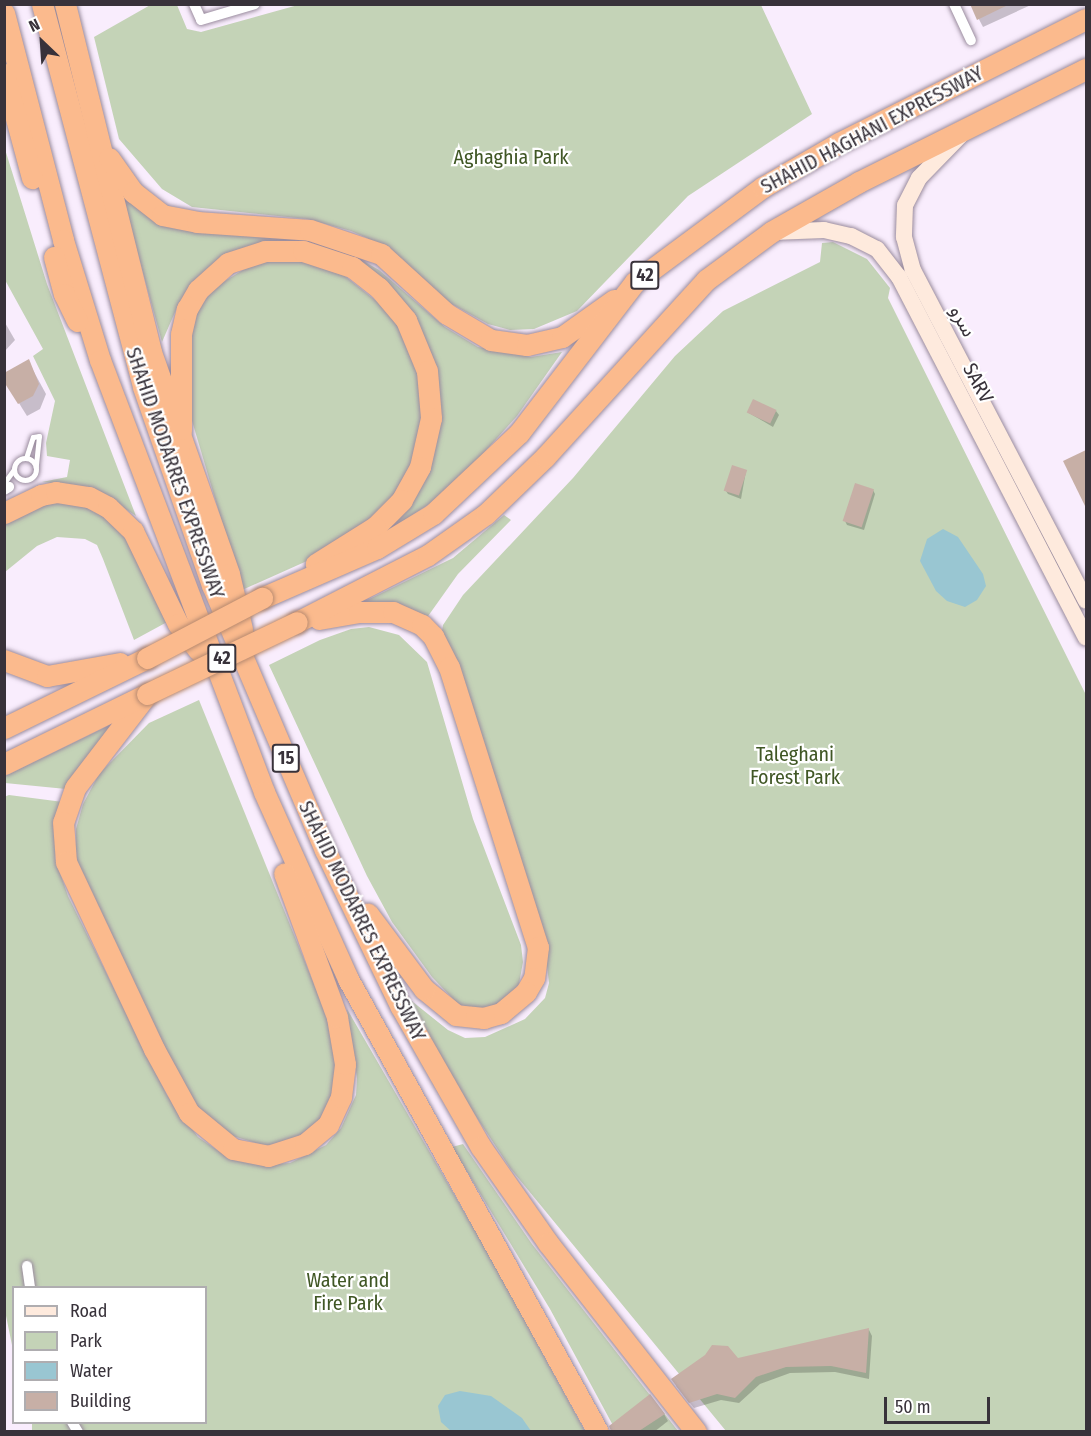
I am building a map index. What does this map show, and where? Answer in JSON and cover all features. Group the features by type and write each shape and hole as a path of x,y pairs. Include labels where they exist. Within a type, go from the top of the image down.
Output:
{"highway":[{"name":"SHAHID MODARRES EXPRESSWAY","path":"42,4 113,281 175,479 212,585 325,850 401,1007 481,1147 548,1243 696,1431"},
{"path":"65,4 151,352 181,429 229,574 256,688"},
{"name":"SHAHID MODARRES EXPRESSWAY","path":"4,14 63,240 100,360 264,792 348,979 598,1431"},
{"name":"SHAHID HAGHANI EXPRESSWAY","path":"262,598 377,548 433,514 475,478 562,382 635,282 773,181 839,143 1086,19"},
{"name":"SHAHID HAGHANI EXPRESSWAY","path":"297,622 428,555 486,514 545,457 706,280 771,232 860,182 1086,69"},
{"path":"4,74 64,294 100,360"},
{"path":"91,110 115,168 133,192 153,210 197,222 310,230 381,254 447,314 491,340 527,345 562,337 635,282"},
{"path":"175,479 181,429 178,357 187,309 212,275 248,254 303,251 352,267 393,302 416,339 429,382 431,418 426,451 413,482 390,514 375,527 262,598"},
{"path":"4,513 40,495 56,492 89,497 116,513 143,548 178,624 220,678"},
{"name":"42","path":"4,728 147,658 262,598"},
{"path":"297,622 359,612 393,612 422,625 434,636 449,667 538,947 534,978 526,992 501,1013 484,1018 456,1015 441,1006 394,952 325,850"},
{"name":"42","path":"4,764 297,622"},
{"path":"4,660 47,676 147,658"},
{"path":"147,694 75,788 63,822 66,862 154,1049 189,1113 233,1149 268,1156 305,1144 328,1125 342,1091 345,1064 337,1017 280,862 264,792"}],"street":[{"path":"194,4 201,20 255,4"},
{"path":"954,4 971,40"},
{"name":"سرو","path":"967,129 920,178 905,205 904,237 913,270 1086,601"},
{"name":"SARV","path":"771,232 824,230 851,236 877,249 899,277 1086,638"},
{"path":"27,1266 30,1286"}],"lane":[{"path":"6,487 27,480 36,467 39,436 33,437 26,458"},
{"path":"26,458 36,467"},
{"path":"6,487 18,461 26,458"},
{"path":"14,469 18,477 27,480"}],"green space":[{"name":"Aghaghia Park","path":"152,4 177,5 187,29 201,32 298,5 761,5 812,114 688,196 577,311 534,329 510,330 488,324 437,296 367,238 351,231 307,219 192,207 162,189 119,139 94,37"},
{"path":"4,146 47,284 136,516 103,494 81,486 42,482 67,477 70,460 47,456 46,443 55,401 33,356 43,349 5,280"},
{"path":"121,193 132,203 307,238 351,254 379,270 445,327 478,347 531,357 562,352 517,416 471,467 443,495 379,537 437,426 399,301 281,244 179,303 162,342"},
{"name":"Taleghani Forest Park","path":"833,242 867,259 890,288 888,298 1086,695 1086,1431 726,1431 510,1168 452,1080 408,998 448,1030 465,1038 485,1037 525,1019 545,998 549,983 545,949 442,631 443,625 463,595 573,478 675,356 723,311 820,262 822,243"},
{"path":"283,256 336,269 395,316 422,369 422,444 386,509 307,561 242,590 185,397 192,317 215,287 256,262"},
{"path":"64,500 99,510 120,525 169,621 134,640 97,545 85,539 57,537 37,546 5,572 5,521 30,507"},
{"path":"504,515 511,520 458,574 426,619 353,607 453,558"},
{"path":"369,627 399,635 427,662 473,819 521,945 523,962 519,984 507,999 495,1007 478,1010 458,1004 432,977 392,922 367,876 269,665 320,640 351,629"},
{"path":"199,700 331,1026 338,1060 329,1116 301,1137 266,1146 226,1134 190,1100 89,894 76,859 76,829 83,804 99,774 149,723"},
{"path":"114,723 66,789 5,783 5,776"},
{"name":"Water and Fire Park","path":"9,795 63,802 55,858 68,896 167,1095 198,1137 220,1152 261,1165 290,1163 326,1145 341,1128 356,1095 357,1078 347,1009 484,1246 585,1431 32,1431 32,1424 207,1424 207,1286 12,1286 12,1345 4,1306 4,797"},
{"path":"463,1144 532,1244 678,1431 616,1431 550,1309 452,1147"}],"water":[{"path":"943,529 958,537 983,574 986,586 977,600 965,607 947,601 936,591 920,561 927,539"},
{"path":"460,1391 491,1396 522,1418 531,1431 451,1431 441,1422 438,1406 445,1395"}],"building":[{"path":"970,4 1010,4 977,20"},
{"path":"29,359 39,384 33,396 18,404 4,382 4,373"},
{"path":"753,399 777,410 770,424 747,413"},
{"path":"1086,450 1086,508 1063,461"},
{"path":"732,465 747,470 739,496 724,491"},
{"path":"855,483 874,489 862,527 843,521"},
{"path":"869,1328 866,1373 831,1366 786,1367 756,1377 735,1398 717,1394 689,1403 671,1379 705,1355 712,1345 728,1346 738,1358"},
{"path":"650,1394 665,1414 639,1431 611,1431 609,1426"}]}
